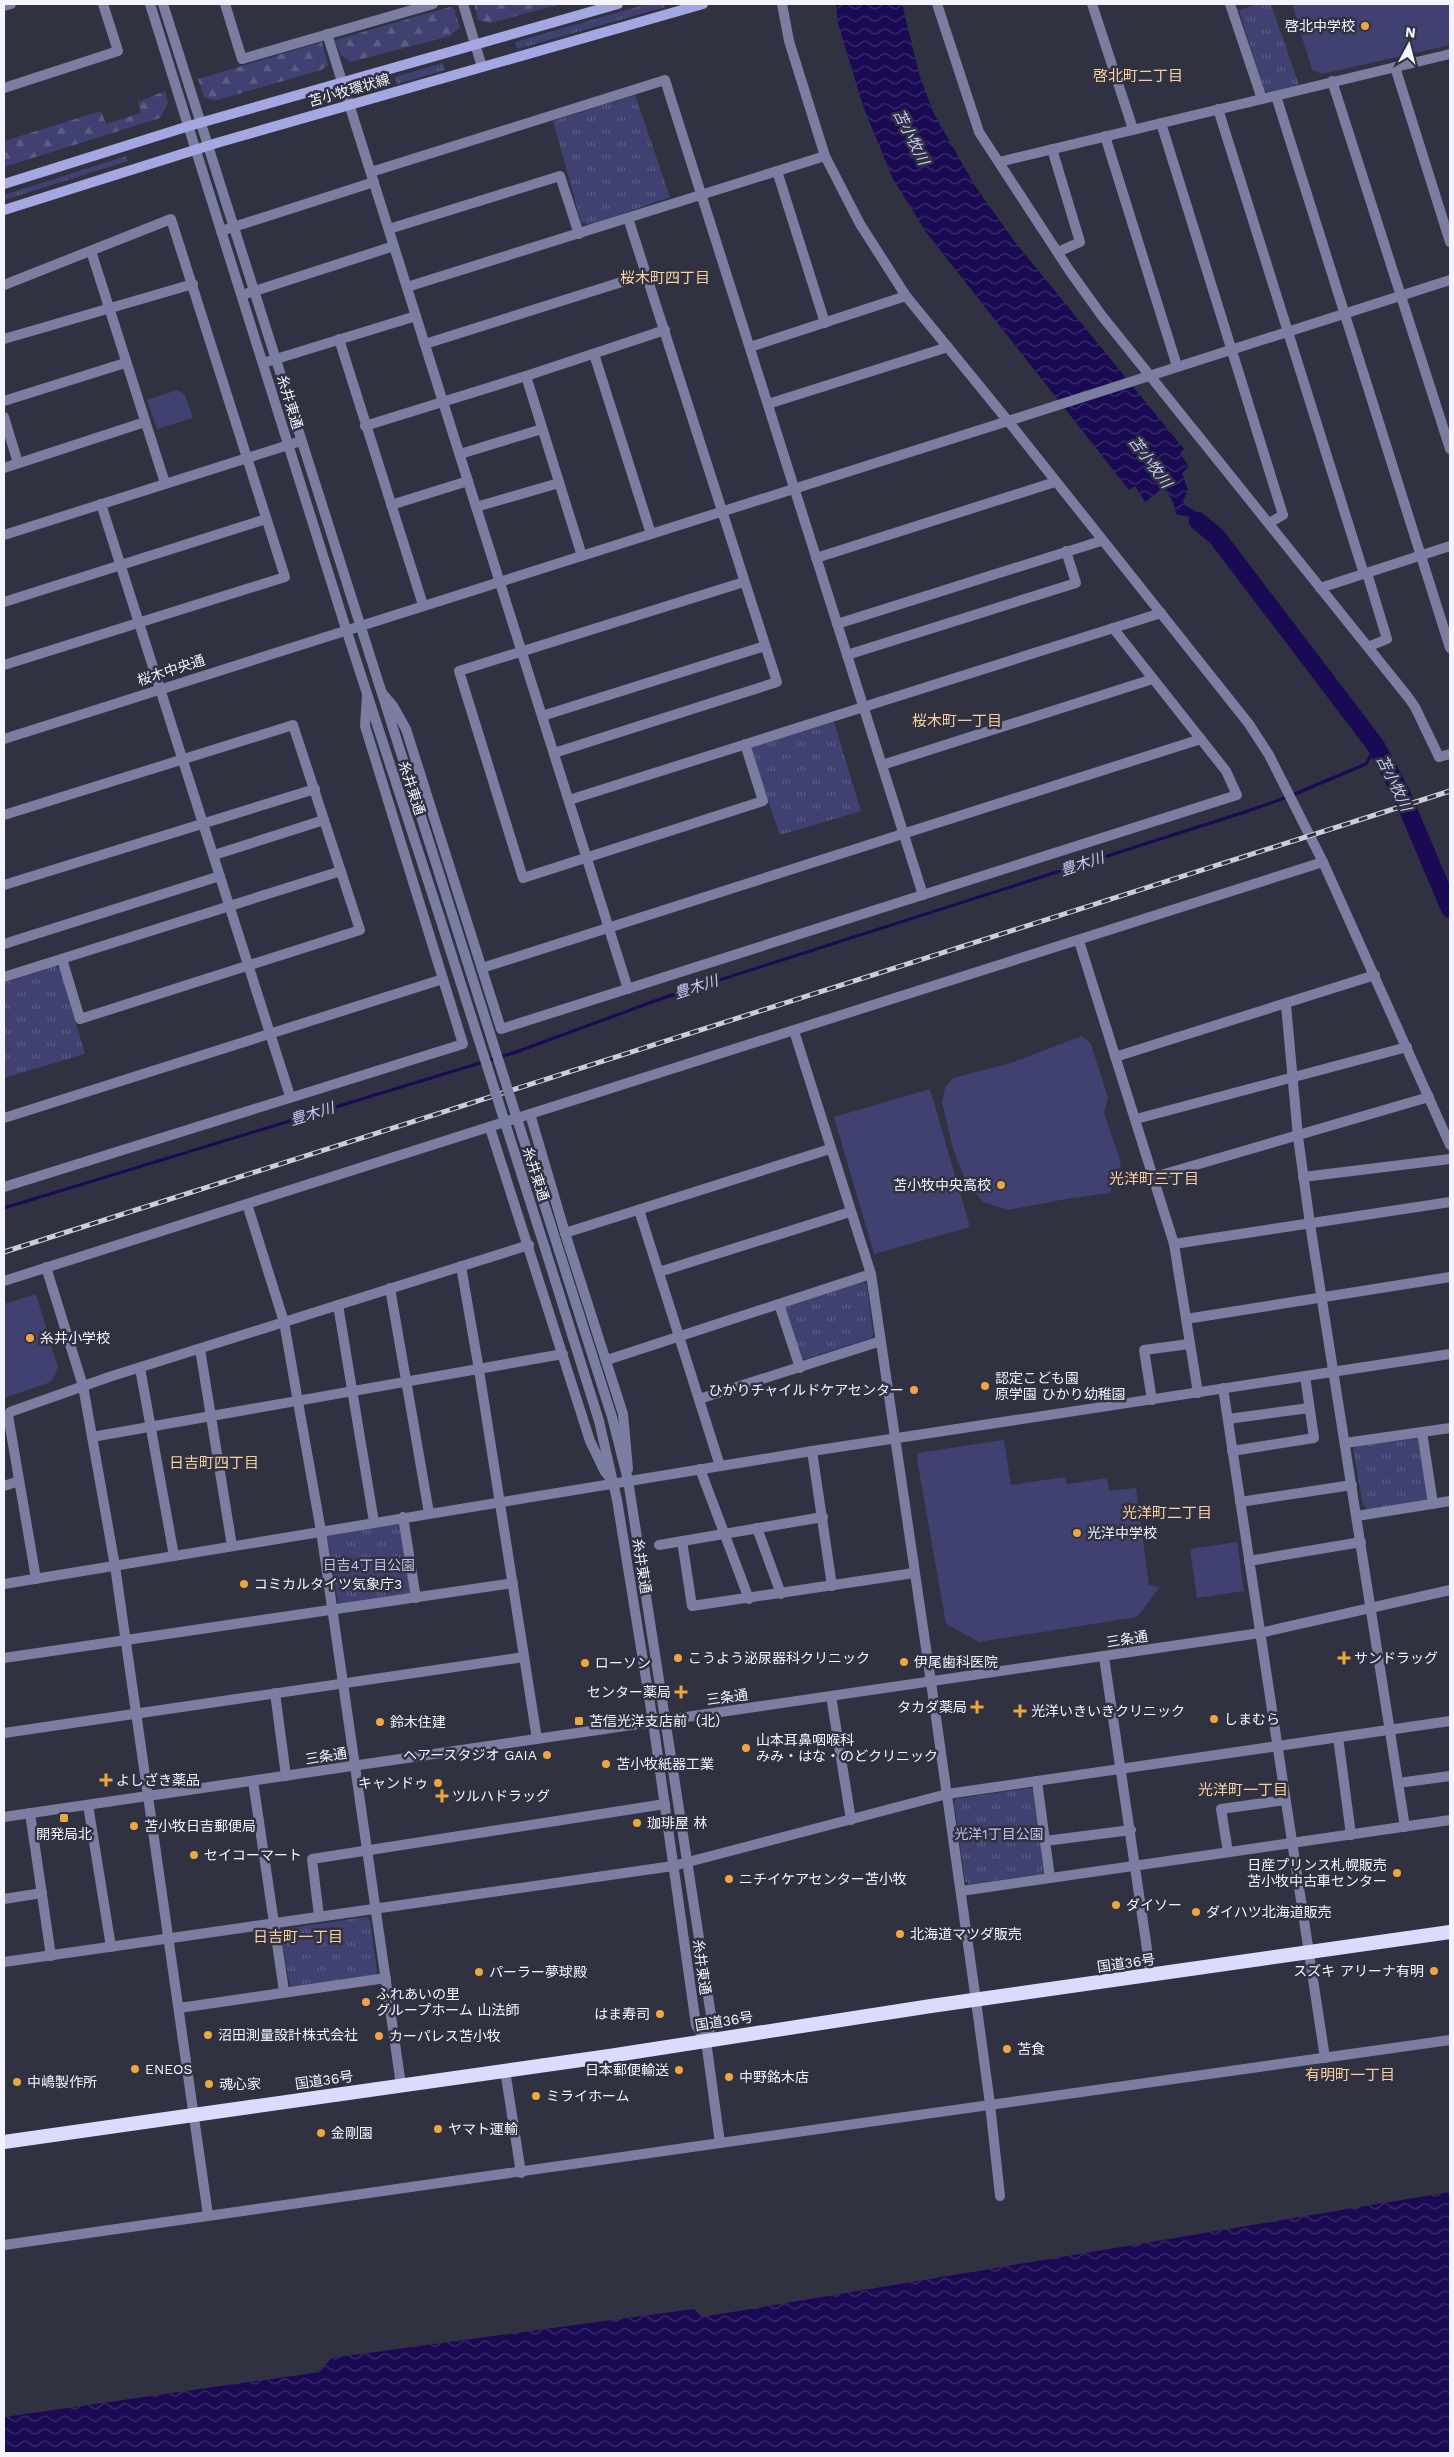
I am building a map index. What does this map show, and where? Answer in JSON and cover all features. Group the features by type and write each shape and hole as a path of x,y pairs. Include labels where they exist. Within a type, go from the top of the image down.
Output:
{"highway":[{"name":"国道36号","path":"4,2142 1450,1932"}],"main road":[{"name":"苫小牧環状線","path":"4,184 201,122 618,4"},
{"name":"苫小牧環状線","path":"4,210 208,145 703,4"}],"street":[{"path":"4,6 10,4"},
{"path":"4,88 118,51 103,4"},
{"name":"糸井東通","path":"150,4 346,629 440,918 599,1421 614,1483 653,1722 696,2025 706,2041"},
{"name":"糸井東通","path":"163,4 612,1417 628,1480 712,2022 706,2041"},
{"path":"225,4 242,59 433,4"},
{"path":"463,4 482,67"},
{"path":"782,4 789,41 825,156 860,224 906,296 1008,421 1101,541 1248,724 1269,755 1323,862 1450,1145"},
{"path":"936,4 979,132 1058,252 1102,316 1320,588 1370,646 1415,706 1439,757 1450,754"},
{"path":"1092,4 1133,129"},
{"path":"1230,4 1262,99"},
{"path":"327,34 628,989"},
{"path":"999,162 1450,54"},
{"path":"1394,67 1450,242"},
{"path":"371,172 665,80 923,896"},
{"path":"1332,81 1450,449"},
{"path":"1276,96 1450,648"},
{"path":"1218,109 1387,639 1370,646"},
{"path":"1161,123 1283,515 1269,523"},
{"path":"1105,136 1177,366"},
{"path":"1052,149 1080,242 1058,252"},
{"path":"407,287 825,156"},
{"path":"777,171 825,323"},
{"path":"389,229 560,176 579,234"},
{"path":"221,230 374,182"},
{"path":"554,753 777,682 628,218"},
{"path":"4,285 171,219 285,576 4,665"},
{"path":"242,294 394,246"},
{"path":"91,251 165,483"},
{"path":"425,344 647,274"},
{"name":"桜木中央通","path":"4,739 360,624 722,512 1008,421 1043,408 1450,280"},
{"path":"4,339 193,284"},
{"path":"750,347 906,296"},
{"path":"263,363 416,316"},
{"path":"365,426 665,330"},
{"path":"339,339 423,606"},
{"path":"768,404 948,347"},
{"path":"594,354 651,534"},
{"path":"4,401 125,362"},
{"path":"526,376 582,556"},
{"path":"4,417 18,463"},
{"path":"4,468 145,422"},
{"path":"460,454 542,428"},
{"path":"4,535 301,441"},
{"path":"391,505 468,481"},
{"path":"816,558 1055,482"},
{"path":"476,507 559,483"},
{"path":"102,504 290,1096"},
{"path":"4,602 266,518"},
{"path":"837,624 1101,541"},
{"path":"1320,588 1450,546"},
{"path":"847,655 1076,583 1066,551"},
{"path":"744,582 459,671 523,878 763,801 745,744"},
{"path":"569,800 1160,613"},
{"path":"382,693 393,706 406,729 502,1029 1237,795 1226,771 1113,628"},
{"path":"542,716 765,646"},
{"path":"882,765 1153,679"},
{"path":"4,1187 290,1096 463,1044 365,726 367,694"},
{"path":"4,815 293,725 360,930 80,1019 62,959"},
{"path":"482,968 1201,739"},
{"path":"4,885 315,789"},
{"path":"214,855 324,820"},
{"path":"4,1281 1323,862"},
{"path":"4,977 341,871"},
{"path":"4,944 220,876"},
{"path":"1079,941 1174,1244 1198,1393"},
{"path":"1115,1057 1286,1005 1375,975"},
{"path":"4,1118 443,979"},
{"path":"1286,1005 1298,1136 1310,1224 1405,1827"},
{"path":"794,1031 871,1274 961,1891 990,2104 1000,2196"},
{"path":"1136,1119 1407,1047"},
{"path":"1154,1177 1429,1097"},
{"path":"530,1114 565,1233 607,1360 626,1426 628,1480"},
{"path":"490,1128 590,1441 614,1483"},
{"path":"565,1233 830,1149"},
{"path":"1304,1177 1450,1158"},
{"path":"1174,1244 1450,1202"},
{"path":"247,1204 284,1322 321,1531 402,2085"},
{"path":"639,1210 720,1466"},
{"path":"659,1272 850,1212"},
{"path":"36,1579 8,1415 10,1412 83,1386 528,1245"},
{"path":"461,1266 480,1370 538,1739"},
{"path":"46,1267 83,1386 115,1566 124,1640 208,2215"},
{"path":"607,1360 871,1274"},
{"path":"1186,1319 1450,1277"},
{"path":"390,1288 429,1513"},
{"path":"779,1304 800,1368"},
{"path":"338,1305 374,1522"},
{"path":"699,1399 881,1342"},
{"path":"1152,1400 1144,1350 1189,1344"},
{"path":"200,1349 232,1546"},
{"path":"92,1437 563,1354"},
{"path":"4,1584 628,1480 1450,1354"},
{"path":"140,1368 174,1556"},
{"path":"1232,1451 1314,1438 1305,1376"},
{"path":"1223,1388 1326,2058"},
{"path":"1228,1419 1310,1408"},
{"path":"1345,1443 1450,1428"},
{"path":"1422,1432 1433,1504"},
{"path":"812,1451 832,1586"},
{"path":"700,1469 749,1598"},
{"path":"4,1486 19,1481"},
{"path":"1240,1502 1352,1485"},
{"path":"1357,1516 1450,1501"},
{"path":"403,1517 416,1598"},
{"path":"659,1545 823,1518"},
{"path":"756,1528 781,1594"},
{"path":"682,1540 692,1606 914,1573"},
{"path":"1249,1561 1361,1542"},
{"path":"4,1658 513,1584"},
{"name":"三条通","path":"4,1817 1260,1633 1450,1590"},
{"path":"4,1733 524,1657"},
{"path":"1104,1657 1151,1976"},
{"path":"275,1692 286,1776"},
{"path":"831,1696 850,1820"},
{"path":"4,1962 673,1866 947,1794 1450,1721"},
{"path":"1338,1737 1351,1835"},
{"path":"1398,1783 1450,1776"},
{"path":"253,1781 284,1991"},
{"path":"1037,1781 1050,1878"},
{"path":"1228,1852 1221,1810 1285,1800"},
{"path":"319,1916 312,1859 366,1849 665,1804"},
{"path":"88,1805 111,1947"},
{"path":"30,1813 51,1956"},
{"path":"961,1891 1450,1820"},
{"path":"1045,1841 1131,1830"},
{"path":"4,1899 42,1894"},
{"path":"179,2008 284,1991 386,1978"},
{"path":"4,2245 1450,2040"},
{"path":"706,2041 720,2143"},
{"path":"505,2070 521,2173"}],"green space":[{"path":"474,4 561,4 490,23 478,20"},
{"path":"647,4 664,4 665,7 517,49 515,42"},
{"path":"1257,4 1271,4 1299,85 1270,92 1264,91 1239,10"},
{"name":"啓北中学校","path":"1292,4 1450,4 1450,45 1322,74 1312,70"},
{"path":"453,6 460,27 450,36 350,62 340,54 335,40"},
{"path":"322,42 328,65 321,70 214,101 204,97 198,79"},
{"path":"443,63 445,70 397,84 395,77"},
{"path":"165,91 168,103 160,118 4,167 4,141 101,111 106,124 141,113 138,102"},
{"path":"635,95 670,197 590,225 581,222 553,121"},
{"path":"126,156 128,161 4,200 4,195"},
{"path":"177,390 185,395 193,418 157,429 147,400"},
{"path":"834,722 861,811 780,835 751,751 753,746"},
{"path":"55,966 60,968 85,1054 4,1078 4,983"},
{"path":"1082,1036 1091,1044 1108,1098 1104,1113 1121,1163 1110,1193 1008,1210 983,1202 965,1180 953,1149 942,1102 945,1088 953,1078 1011,1063"},
{"path":"930,1089 970,1227 874,1254 834,1117"},
{"path":"862,1282 867,1285 872,1338 801,1360 784,1308"},
{"name":"糸井小学校","path":"36,1294 58,1368 51,1382 4,1398 4,1304"},
{"path":"1419,1438 1428,1501 1368,1510 1363,1505 1353,1449 1355,1446"},
{"path":"1004,1440 1011,1485 1065,1477 1067,1484 1107,1478 1109,1491 1136,1488 1149,1585 1160,1587 1137,1617 979,1642 946,1624 917,1459 918,1453"},
{"name":"日吉4丁目公園","path":"401,1524 410,1594 341,1604 338,1602 327,1536"},
{"path":"1237,1542 1244,1591 1197,1598 1190,1549"},
{"name":"光洋1丁目公園","path":"1030,1788 1034,1790 1046,1869 1043,1874 969,1884 965,1881 954,1803 956,1799"},
{"path":"366,1917 370,1920 377,1971 375,1975 292,1986 289,1982 281,1933 283,1929"}],"water":[{"path":"836,4 902,4 920,77 934,114 975,186 1015,242 1184,449 1180,453 1189,467 1182,473 1188,490 1183,501 1185,505 1209,519 1221,535 1214,537 1191,519 1176,514 1173,502 1164,487 1145,502 1135,486 1129,490 926,232 893,179 863,106 838,23"},
{"path":"1450,2192 1450,2453 4,2453 4,2417 320,2372 331,2358 694,2309 702,2317"}],"waterway":[{"name":"苫小牧川","path":"1198,521 1217,537 1376,746 1401,793 1450,909"},
{"name":"豊木川","path":"4,1208 516,1052 663,998 1254,809 1366,764 1376,746"}],"railway":[{"path":"4,1252 1450,791"}],"place":[{"name":"啓北中学校","path":"1365,26"},
{"name":"苫小牧中央高校","path":"1001,1185"},
{"name":"糸井小学校","path":"30,1338"},
{"name":"認定こども園 原学園 ひかり幼稚園","path":"985,1386"},
{"name":"ひかりチャイルドケアセンター","path":"914,1390"},
{"name":"光洋中学校","path":"1077,1533"},
{"name":"コミカルタイツ気象庁3","path":"244,1584"},
{"name":"こうよう泌尿器科クリニック","path":"678,1658"},
{"name":"サンドラッグ","path":"1344,1658"},
{"name":"伊尾歯科医院","path":"904,1662"},
{"name":"ローソン","path":"585,1663"},
{"name":"センター薬局","path":"681,1692"},
{"name":"タカダ薬局","path":"977,1707"},
{"name":"光洋いきいきクリニック","path":"1020,1711"},
{"name":"しまむら","path":"1214,1719"},
{"name":"苫信光洋支店前（北）","path":"579,1721"},
{"name":"鈴木住建","path":"380,1722"},
{"name":"山本耳鼻咽喉科 みみ・はな・のどクリニック","path":"746,1748"},
{"name":"ヘアースタジオ GAIA","path":"547,1755"},
{"name":"苫小牧紙器工業","path":"606,1764"},
{"name":"よしざき薬品","path":"106,1780"},
{"name":"キャンドゥ","path":"438,1783"},
{"name":"ツルハドラッグ","path":"442,1796"},
{"name":"開発局北","path":"64,1818"},
{"name":"珈琲屋 林","path":"637,1823"},
{"name":"苫小牧日吉郵便局","path":"134,1826"},
{"name":"セイコーマート","path":"194,1855"},
{"name":"日産プリンス札幌販売 苫小牧中古車センター","path":"1397,1873"},
{"name":"ニチイケアセンター苫小牧","path":"729,1879"},
{"name":"ダイソー","path":"1116,1905"},
{"name":"ダイハツ北海道販売","path":"1196,1912"},
{"name":"北海道マツダ販売","path":"900,1934"},
{"name":"スズキ アリーナ有明","path":"1434,1971"},
{"name":"パーラー夢球殿","path":"479,1972"},
{"name":"ふれあいの里 グループホーム 山法師","path":"366,2002"},
{"name":"はま寿司","path":"660,2014"},
{"name":"沼田測量設計株式会社","path":"208,2035"},
{"name":"カーパレス苫小牧","path":"379,2036"},
{"name":"苫食","path":"1007,2049"},
{"name":"ENEOS","path":"135,2069"},
{"name":"日本郵便輸送","path":"679,2070"},
{"name":"中野銘木店","path":"729,2077"},
{"name":"中嶋製作所","path":"17,2082"},
{"name":"魂心家","path":"209,2084"},
{"name":"ミライホーム","path":"536,2096"},
{"name":"ヤマト運輸","path":"438,2129"},
{"name":"金剛園","path":"321,2133"}],"district":[{"name":"啓北町二丁目","path":"1138,76"},
{"name":"桜木町四丁目","path":"665,278"},
{"name":"桜木町一丁目","path":"957,721"},
{"name":"光洋町三丁目","path":"1154,1179"},
{"name":"日吉町四丁目","path":"214,1463"},
{"name":"光洋町二丁目","path":"1167,1513"},
{"name":"光洋町一丁目","path":"1243,1790"},
{"name":"日吉町一丁目","path":"298,1937"},
{"name":"有明町一丁目","path":"1350,2075"}]}
